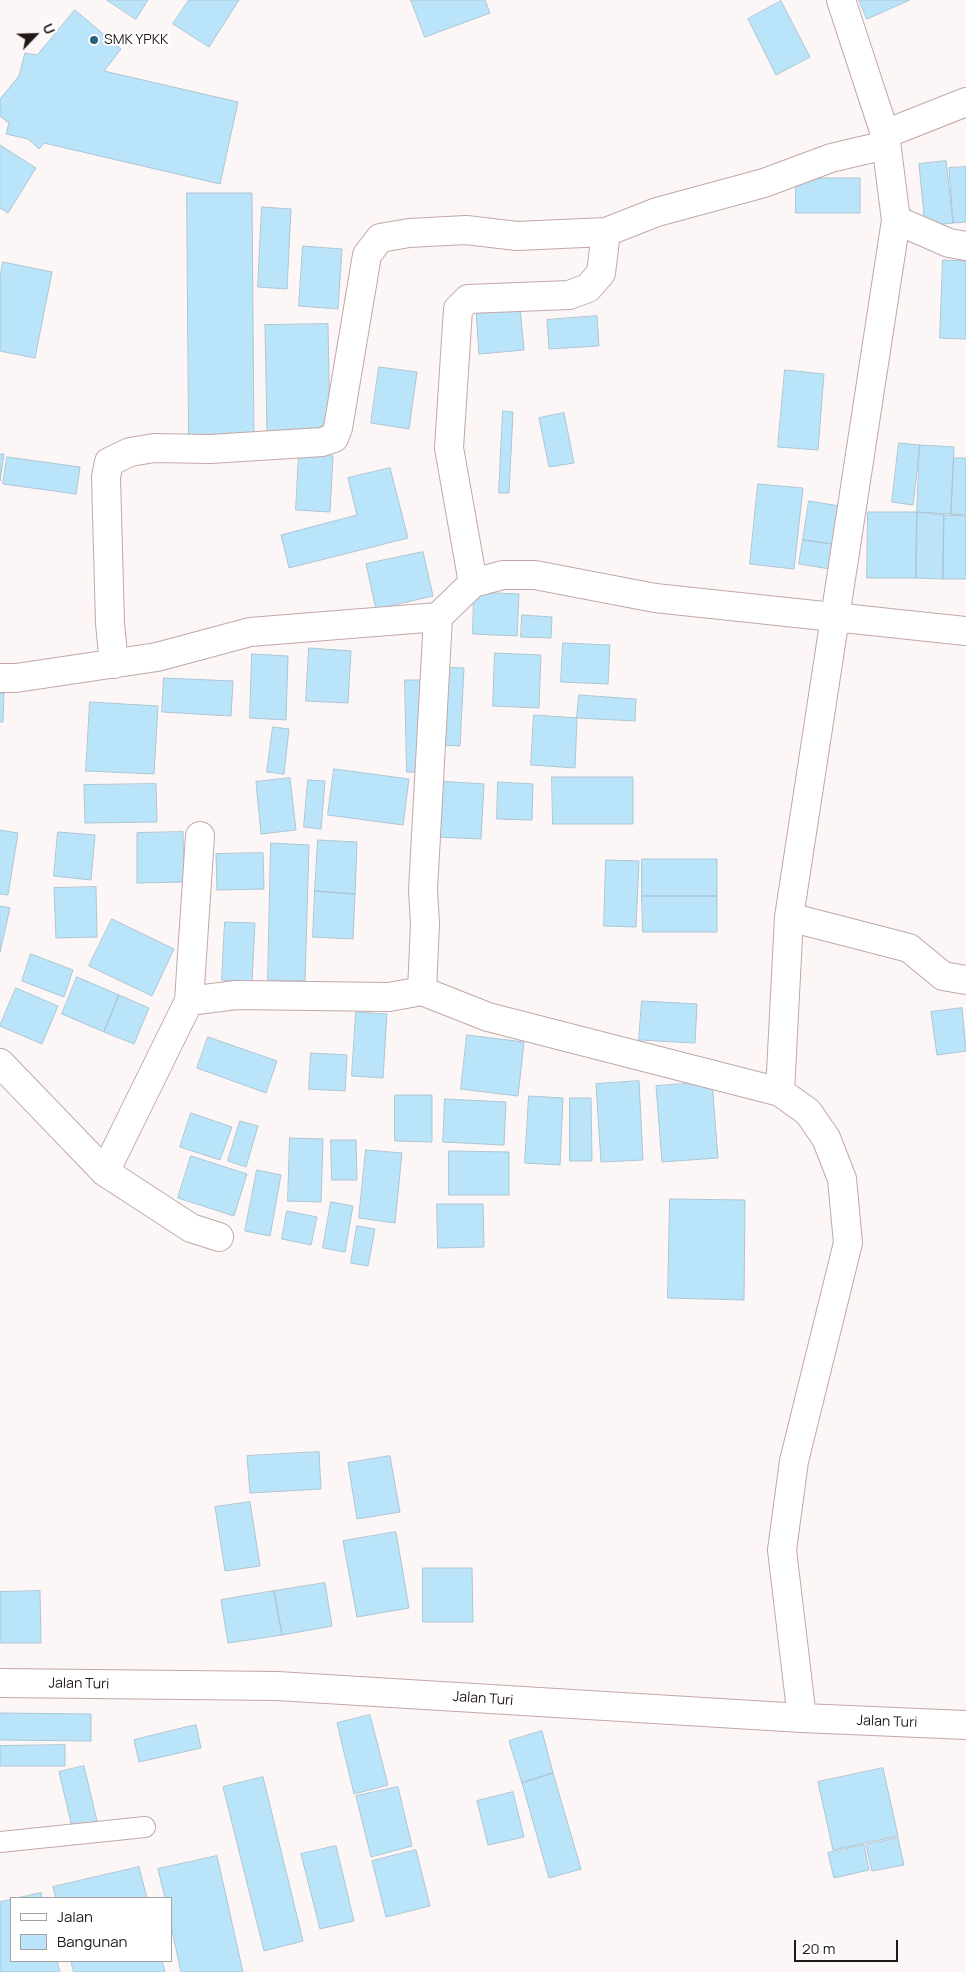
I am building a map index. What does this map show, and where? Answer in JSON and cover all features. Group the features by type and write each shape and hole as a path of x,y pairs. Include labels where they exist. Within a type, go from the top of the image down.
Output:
{"street":[{"path":"780,1092 790,917 896,220 885,140 842,0"},
{"path":"114,664 110,624 106,477 109,462 130,452 154,448 219,448 322,442 334,438 338,428 367,256 380,238 409,233 466,230 517,236 606,232 657,212 764,183 885,140 966,102"},
{"path":"896,220 949,243 966,246"},
{"path":"473,583 448,448 458,308 468,299 569,295 588,288 601,273 606,232"},
{"path":"0,678 16,678 157,657 250,632 438,617 473,583 503,575 535,575 655,598 966,631"},
{"path":"422,991 425,924 423,890 438,617"},
{"path":"105,1172 189,1001 200,836"},
{"path":"790,917 909,948 943,976 966,980"},
{"path":"189,1001 236,995 389,997 422,991 488,1017 780,1092 808,1112 826,1138 842,1179 848,1243 794,1461 782,1550 802,1718"},
{"path":"0,1063 105,1172 191,1228 219,1237"},
{"name":"Jalan Turi","path":"0,1683 277,1686 802,1718 966,1725"}],"lane":[{"path":"0,1842 145,1827"}],"building":[{"path":"107,0 148,0 136,19"},
{"path":"189,0 239,0 209,47 173,24"},
{"path":"411,0 485,0 490,13 425,37"},
{"path":"859,0 910,0 867,19"},
{"path":"781,1 810,57 776,75 748,19"},
{"path":"75,10 121,49 104,71 238,102 220,184 44,143 39,149 28,139 6,134 9,123 0,116 0,99 19,76 25,53 37,55"},
{"path":"0,145 36,168 8,213 0,208"},
{"path":"946,161 953,223 925,226 919,164"},
{"path":"966,167 966,222 953,223 949,168"},
{"path":"796,178 860,178 860,213 796,213"},
{"path":"187,193 252,193 254,443 189,443"},
{"path":"262,207 291,209 287,289 258,287"},
{"path":"303,246 342,249 338,309 299,306"},
{"path":"943,260 966,261 966,339 940,338"},
{"path":"3,262 52,272 35,358 0,351 0,278"},
{"path":"520,307 524,350 479,354 476,310"},
{"path":"597,316 599,346 549,349 547,320"},
{"path":"328,324 330,431 267,432 265,325"},
{"path":"379,367 417,372 409,429 371,423"},
{"path":"785,370 824,374 818,450 778,447"},
{"path":"503,411 513,412 509,493 499,493"},
{"path":"564,413 574,463 549,467 539,418"},
{"path":"899,443 920,445 913,505 892,502"},
{"path":"920,445 954,447 951,514 917,512"},
{"path":"0,454 4,454 0,481"},
{"path":"299,454 333,456 330,512 296,510"},
{"path":"7,457 80,467 76,494 3,484"},
{"path":"954,458 966,458 966,515 951,514"},
{"path":"390,468 408,538 289,568 281,535 357,515 348,478"},
{"path":"758,484 803,488 794,569 750,564"},
{"path":"809,501 839,506 833,544 803,540"},
{"path":"868,512 917,512 916,578 867,578"},
{"path":"917,512 944,515 943,579 916,578"},
{"path":"944,515 966,516 966,579 943,579"},
{"path":"803,540 833,544 830,569 799,564"},
{"path":"423,552 433,596 376,609 366,564"},
{"path":"474,592 519,594 517,636 473,634"},
{"path":"522,615 552,617 551,638 521,637"},
{"path":"563,643 610,645 608,684 561,682"},
{"path":"309,648 351,651 348,703 306,701"},
{"path":"495,653 541,655 539,708 493,706"},
{"path":"252,654 288,656 286,720 250,718"},
{"path":"443,667 464,668 460,746 439,745"},
{"path":"164,678 233,681 231,716 162,712"},
{"path":"405,680 425,680 427,772 407,772"},
{"path":"0,693 4,693 3,722 0,722"},
{"path":"579,695 636,699 635,721 577,718"},
{"path":"90,702 158,706 154,774 86,771"},
{"path":"534,715 577,718 575,768 531,765"},
{"path":"273,727 289,729 284,774 267,772"},
{"path":"334,769 409,779 403,825 328,815"},
{"path":"552,777 633,777 633,824 553,824"},
{"path":"290,778 296,830 261,834 256,782"},
{"path":"308,780 325,781 321,829 304,827"},
{"path":"439,781 484,784 481,839 436,837"},
{"path":"498,782 533,784 532,820 497,819"},
{"path":"156,784 157,822 85,823 84,785"},
{"path":"0,830 18,833 8,895 0,894"},
{"path":"58,832 95,835 91,880 54,876"},
{"path":"183,832 184,882 137,883 137,833"},
{"path":"318,840 357,842 355,894 315,891"},
{"path":"271,843 309,845 305,981 268,980"},
{"path":"263,853 264,889 217,890 216,854"},
{"path":"642,859 717,859 717,896 642,896"},
{"path":"606,860 639,861 636,927 604,926"},
{"path":"96,887 97,937 56,938 54,888"},
{"path":"315,891 355,894 353,939 313,937"},
{"path":"642,896 717,896 717,932 643,932"},
{"path":"0,906 10,908 0,952"},
{"path":"112,919 174,949 152,996 89,966"},
{"path":"225,922 255,923 252,982 222,980"},
{"path":"31,954 73,970 64,997 22,981"},
{"path":"77,977 119,995 104,1032 62,1014"},
{"path":"16,988 58,1006 42,1044 0,1026"},
{"path":"119,995 149,1008 134,1044 104,1032"},
{"path":"642,1001 697,1004 695,1043 639,1040"},
{"path":"962,1008 966,1051 937,1055 931,1012"},
{"path":"356,1012 387,1014 383,1078 352,1076"},
{"path":"467,1035 524,1042 518,1096 461,1089"},
{"path":"208,1037 277,1061 266,1093 197,1068"},
{"path":"311,1053 347,1055 345,1091 309,1089"},
{"path":"639,1081 643,1160 601,1162 596,1084"},
{"path":"712,1082 718,1158 662,1162 656,1086"},
{"path":"395,1095 432,1095 432,1142 395,1141"},
{"path":"529,1096 563,1098 560,1165 525,1163"},
{"path":"570,1098 591,1098 592,1161 570,1161"},
{"path":"445,1099 506,1102 504,1145 443,1142"},
{"path":"191,1113 232,1127 220,1160 180,1147"},
{"path":"240,1121 258,1126 246,1167 228,1161"},
{"path":"290,1138 323,1139 321,1202 288,1201"},
{"path":"331,1140 356,1140 357,1180 332,1180"},
{"path":"366,1150 402,1153 395,1223 359,1218"},
{"path":"449,1151 509,1152 509,1195 449,1195"},
{"path":"191,1156 247,1174 234,1216 178,1198"},
{"path":"257,1170 281,1175 270,1236 245,1231"},
{"path":"670,1199 745,1200 744,1300 668,1298"},
{"path":"331,1202 353,1206 345,1252 323,1248"},
{"path":"437,1204 483,1204 484,1247 438,1248"},
{"path":"287,1211 317,1217 311,1245 282,1239"},
{"path":"357,1226 375,1229 368,1266 351,1263"},
{"path":"319,1452 321,1489 250,1493 247,1456"},
{"path":"390,1456 400,1512 357,1519 348,1463"},
{"path":"250,1502 260,1566 225,1571 215,1507"},
{"path":"396,1532 409,1608 357,1617 343,1541"},
{"path":"423,1568 472,1568 473,1622 423,1622"},
{"path":"325,1583 332,1626 282,1635 274,1591"},
{"path":"40,1591 41,1643 0,1643 0,1592"},
{"path":"274,1591 282,1635 228,1643 221,1600"},
{"path":"0,1713 91,1714 91,1741 0,1740"},
{"path":"370,1715 388,1785 354,1794 337,1723"},
{"path":"196,1725 201,1748 139,1762 134,1740"},
{"path":"542,1731 553,1773 522,1783 509,1741"},
{"path":"65,1745 65,1766 0,1766 0,1746"},
{"path":"84,1766 97,1821 72,1827 59,1772"},
{"path":"883,1768 898,1836 833,1850 818,1782"},
{"path":"553,1773 581,1869 549,1878 522,1783"},
{"path":"263,1777 303,1941 264,1951 223,1787"},
{"path":"398,1787 412,1846 371,1857 356,1796"},
{"path":"513,1792 524,1837 488,1845 477,1801"},
{"path":"898,1838 904,1865 872,1871 866,1845"},
{"path":"864,1845 869,1870 834,1878 828,1853"},
{"path":"336,1846 354,1921 320,1929 301,1854"},
{"path":"416,1850 430,1906 386,1917 372,1861"},
{"path":"217,1856 243,1972 181,1972 172,1931 172,1897 165,1897 158,1869"},
{"path":"139,1867 147,1897 56,1897 53,1887"},
{"path":"41,1893 42,1897 22,1897"},
{"path":"10,1900 10,1962 57,1962 60,1972 0,1972 0,1902"},
{"path":"71,1962 162,1962 165,1972 74,1972"}],"place":[{"name":"SMK YPKK","path":"94,40"}]}
